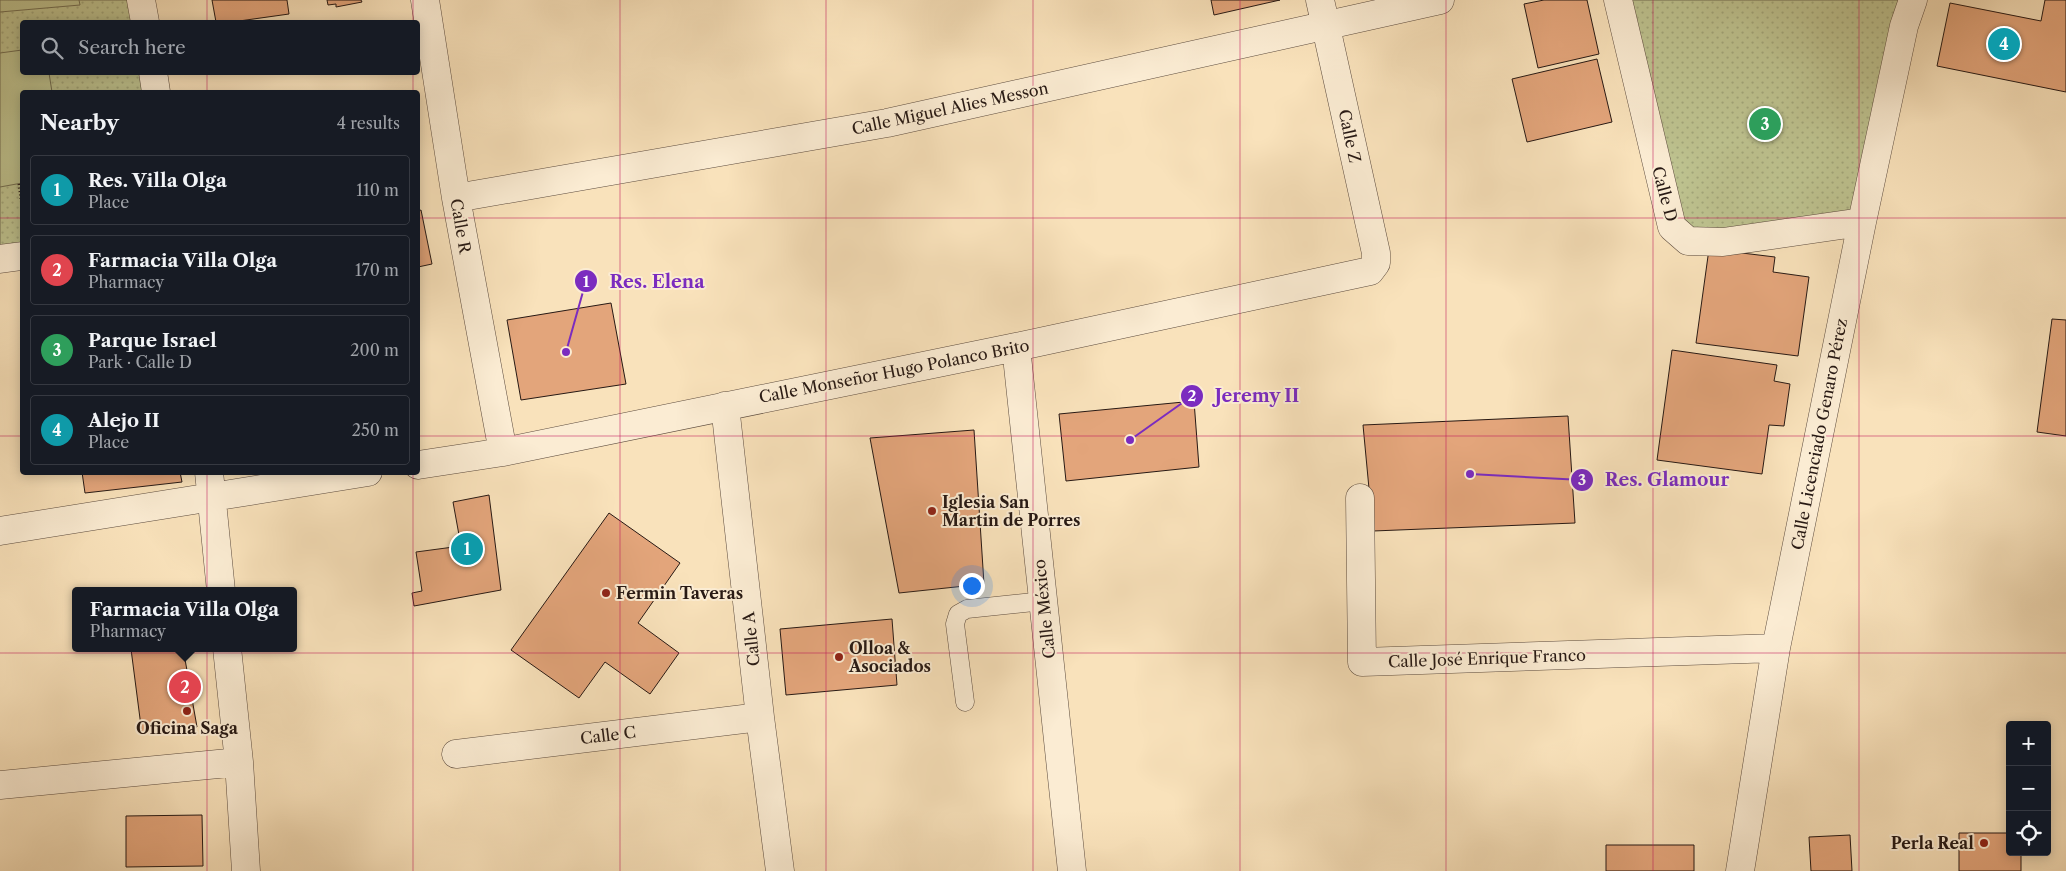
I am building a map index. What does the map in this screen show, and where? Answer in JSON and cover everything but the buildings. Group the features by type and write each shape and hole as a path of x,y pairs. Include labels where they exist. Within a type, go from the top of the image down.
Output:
{"street":[{"path":"141,0 145,20"},
{"name":"Calle R","path":"425,0 456,198 503,452"},
{"name":"Calle Miguel Alies Messon","path":"456,198 888,123 1323,13 1440,0"},
{"name":"Calle D","path":"1618,0 1672,226 1688,242 1723,242 1862,222"},
{"name":"Calle Licenciado Genaro Pérez","path":"1740,871 1776,648 1862,222 1904,26 1912,0"},
{"name":"Calle Z","path":"1323,13 1376,253 1376,263 1370,271"},
{"path":"153,75 156,90"},
{"path":"0,259 20,256"},
{"name":"Calle Monseñor Hugo Polanco Brito","path":"420,465 503,452 1016,347 1370,271"},
{"name":"Calle México","path":"1016,347 1072,871"},
{"name":"Calle A","path":"725,406 760,717 780,871"},
{"path":"0,530 210,484 328,475"},
{"path":"210,484 222,587"},
{"name":"Calle José Enrique Franco","path":"1360,498 1362,662 1776,648"},
{"path":"227,652 239,762 246,871"},
{"name":"Calle C","path":"456,754 760,717"},
{"path":"0,785 239,762"}],"lane":[{"path":"965,702 955,624 958,614 967,609 1043,601"}],"path":[{"path":"18,184 20,195"}],"green space":[{"path":"0,0 141,0 145,20 20,20 20,75 153,75 156,90 20,90 20,256 0,259"},
{"path":"0,0 79,0 80,5 0,12"},
{"path":"1618,0 1913,0 1862,222 1688,241"},
{"path":"20,50 20,75 49,75 52,90 20,90 20,183 0,187 0,53"}],"place":[{"name":"Alejo II","path":"2004,44"},
{"name":"Parque Israel","path":"1765,124"},
{"name":"Res. Elena","path":"566,352"},
{"name":"Jeremy II","path":"1130,440"},
{"name":"Res. Glamour","path":"1470,474"},
{"name":"Iglesia San Martin de Porres","path":"932,511"},
{"name":"Res. Villa Olga","path":"467,549"},
{"name":"Fermin Taveras","path":"606,593"},
{"name":"Olloa & Asociados","path":"839,657"},
{"name":"Farmacia Villa Olga","path":"185,687"},
{"name":"Oficina Saga","path":"187,711"},
{"name":"Perla Real","path":"1984,843"}]}
